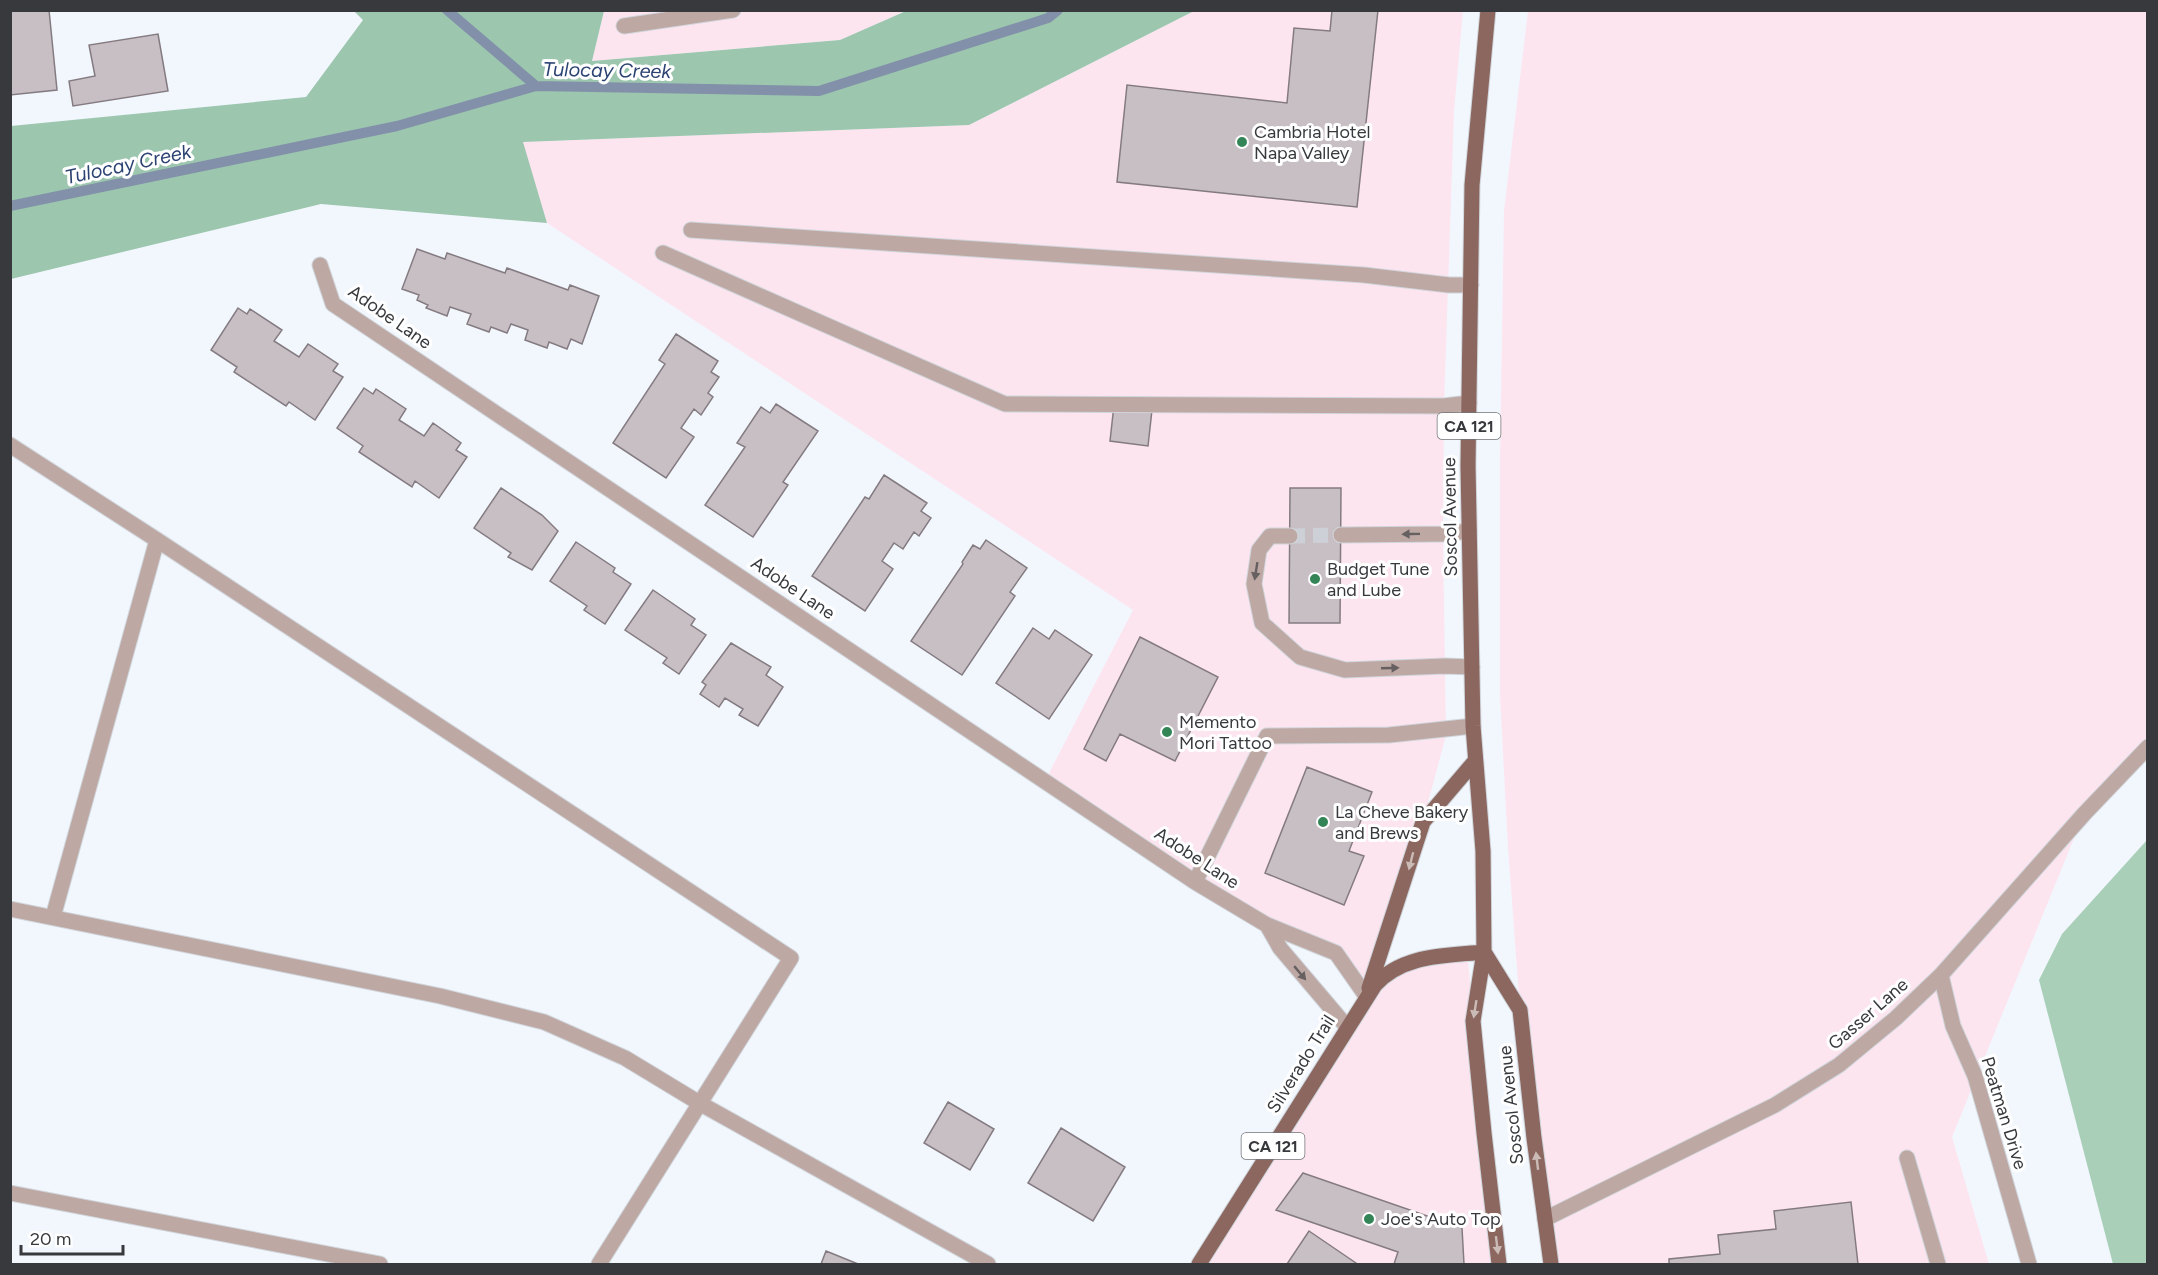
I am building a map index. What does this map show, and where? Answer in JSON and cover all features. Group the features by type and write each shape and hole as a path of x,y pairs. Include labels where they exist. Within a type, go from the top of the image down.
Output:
{"main road":[{"name":"Soscol Avenue","path":"1488,10 1472,185 1469,531 1473,726 1483,851 1484,952 1473,1021 1499,1264"},
{"path":"1366,996 1400,898 1423,822 1475,760"},
{"name":"Soscol Avenue","path":"1484,952 1520,1010 1551,1264"},
{"name":"Silverado Trail","path":"1199,1264 1366,996 1386,974 1411,962 1427,958 1484,952"}],"street":[{"path":"624,26 733,10"},
{"path":"691,230 1364,275 1449,285 1471,285"},
{"path":"663,253 1005,404 1444,406 1469,403"},
{"name":"Adobe Lane","path":"320,265 333,304 1195,882 1268,925 1336,953 1366,996"},
{"path":"10,445 791,958 599,1264"},
{"path":"1341,535 1443,534 1469,531"},
{"path":"1290,536 1270,536 1259,550 1254,584 1262,623 1300,657 1345,670 1472,667"},
{"path":"53,917 157,540"},
{"path":"1195,882 1267,736 1389,735 1473,726"},
{"name":"Gasser Lane","path":"1545,1219 1742,1122 1807,1086 1864,1045 1941,975 2084,814 2148,747"},
{"path":"10,909 440,996 544,1022 625,1058 701,1104 988,1264"},
{"path":"1268,925 1280,948 1347,1027"},
{"name":"Peatman Drive","path":"1941,975 1953,1026 1975,1076 2029,1264"},
{"path":"1907,1158 1938,1264"},
{"path":"10,1193 380,1264"}],"shaded area":[{"path":"604,11 906,11 840,40 592,61"},
{"path":"1194,11 1463,11 1454,111 1444,406 1446,736 1380,979 1467,950 1499,1264 1199,1264 1366,996 1336,953 1267,925 1045,781 1133,610 547,223 522,142 969,125"},
{"path":"1528,11 2147,11 2147,747 2084,814 1952,1137 1989,1264 1551,1264 1520,1010 1500,696 1500,460 1504,211"}],"green space":[{"path":"354,11 604,11 592,61 840,40 906,11 1194,11 969,125 523,142 547,223 321,204 11,279 11,126 306,97 363,20"},
{"path":"2147,840 2147,1264 2113,1264 2039,980 2062,934"}],"building":[{"path":"10,10 49,10 57,90 10,95"},
{"name":"Cambria Hotel Napa Valley","path":"1332,10 1378,10 1357,207 1117,182 1127,85 1287,103 1294,28 1330,31"},
{"path":"158,34 168,91 73,106 69,81 95,76 89,45"},
{"path":"417,249 445,259 447,253 505,273 507,268 568,290 570,285 599,296 582,344 571,339 567,349 549,342 547,348 525,340 528,330 511,324 507,333 491,327 489,332 467,324 471,314 450,307 447,316 426,308 428,305 417,300 419,295 402,289"},
{"path":"238,308 247,314 250,309 282,330 274,341 299,357 308,344 338,364 333,371 343,377 315,420 289,402 286,406 234,372 237,367 211,350"},
{"path":"676,334 718,361 711,372 719,377 708,393 713,397 701,415 694,409 681,428 694,437 666,478 613,443 665,364 659,360"},
{"path":"364,388 373,394 376,389 406,409 399,420 424,436 433,423 461,443 456,450 467,457 439,498 415,481 412,487 359,452 363,446 337,428"},
{"path":"776,404 818,431 783,482 788,485 753,537 705,505 745,447 737,443 761,407 770,413"},
{"path":"1114,405 1152,410 1148,446 1110,441"},
{"path":"884,475 927,503 921,511 931,518 919,536 914,532 903,549 894,543 882,561 893,569 865,611 812,576 865,497 869,499"},
{"path":"501,488 542,515 558,531 532,570 508,557 511,553 474,528"},
{"name":"Budget Tune and Lube","path":"1290,488 1341,488 1340,623 1289,623"},
{"path":"986,540 1027,568 1010,592 1015,596 962,675 911,641 963,564 962,562 973,545 980,549"},
{"path":"576,542 615,568 613,572 631,584 605,624 584,610 587,606 550,581"},
{"path":"653,590 695,619 691,625 706,635 679,674 663,663 667,658 625,630"},
{"path":"1033,628 1049,639 1055,630 1092,655 1049,719 996,683"},
{"path":"1140,637 1218,677 1175,761 1120,734 1106,761 1084,749"},
{"path":"731,643 771,667 766,675 783,687 758,726 739,715 743,709 725,698 719,707 700,694 706,685 702,682"},
{"name":"La Cheve Bakery and Brews","path":"1307,767 1372,792 1349,851 1364,856 1344,905 1265,873"},
{"path":"948,1102 994,1129 970,1170 924,1143"},
{"path":"1061,1128 1125,1167 1093,1221 1028,1183"},
{"name":"Joe's Auto Top","path":"1303,1173 1462,1228 1464,1264 1394,1264 1398,1252 1276,1210"},
{"path":"1851,1202 1858,1264 1669,1264 1669,1259 1720,1254 1718,1235 1776,1229 1774,1211"},
{"path":"1309,1231 1356,1263 1287,1264"},
{"path":"826,1251 858,1264 821,1264"}],"waterway":[{"path":"447,10 536,86"},
{"name":"Tulocay Creek","path":"10,206 397,126 536,86 819,91 1048,18 1058,10"}],"tunnel":[{"path":"1290,536 1341,535"}],"place":[{"name":"Cambria Hotel Napa Valley","path":"1242,142"},
{"name":"Budget Tune and Lube","path":"1315,579"},
{"name":"Memento Mori Tattoo","path":"1167,732"},
{"name":"La Cheve Bakery and Brews","path":"1323,822"},
{"name":"Joe's Auto Top","path":"1369,1219"}]}
